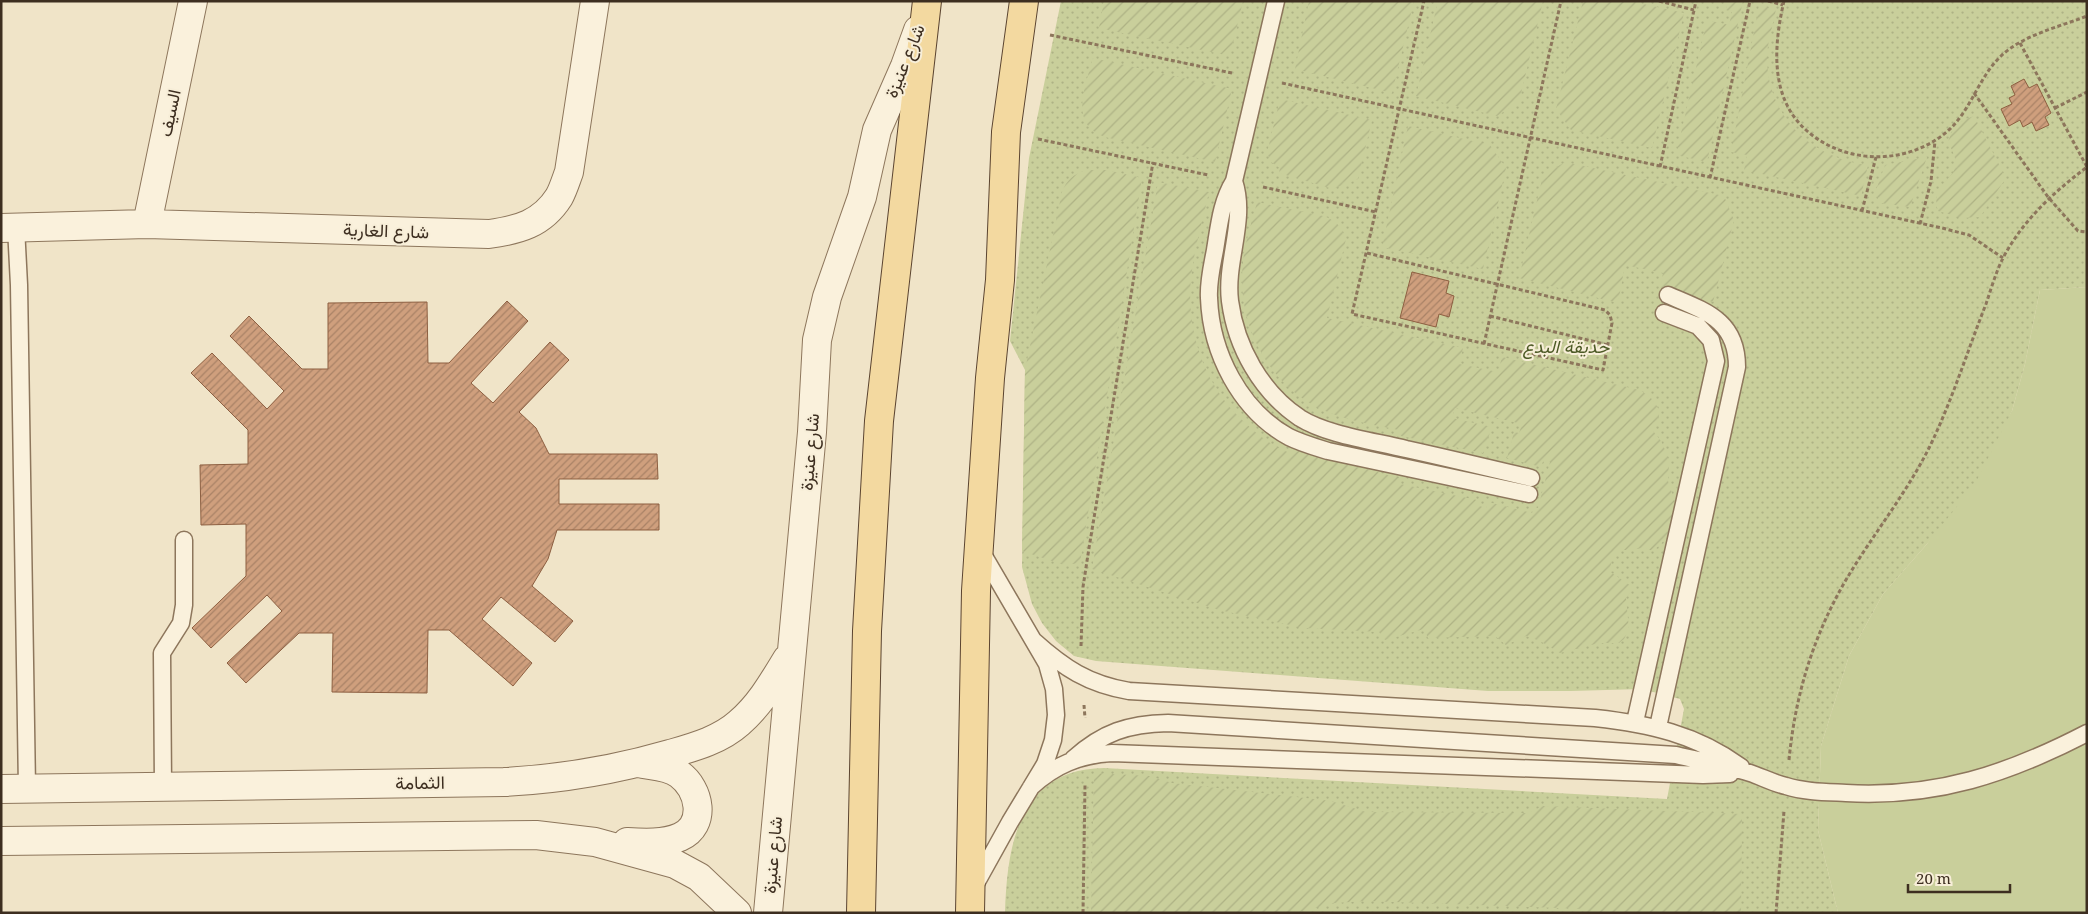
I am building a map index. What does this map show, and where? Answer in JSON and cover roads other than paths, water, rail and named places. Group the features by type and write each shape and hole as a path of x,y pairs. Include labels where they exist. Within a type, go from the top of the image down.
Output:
{"main road":[{"name":"شارع عنيزة","path":"861,913 867,631 879,421 927,4"},
{"path":"970,904 976,591 990,378 1000,280 1006,132 1023,8"}],"street":[{"name":"السيف","path":"148,224 193,1"},
{"name":"شارع الغارية","path":"9,227 148,224 489,234 516,230 540,217 559,197 570,172 595,1"},
{"name":"شارع عنيزة","path":"768,913 812,432 818,340 822,316 856,216 877,130 905,66 927,4"},
{"name":"الثمامة","path":"14,788 504,782 576,777 638,763 707,742 738,725 755,709 791,651"},
{"path":"1,841 536,835 595,842 649,843 680,837 690,831 696,823 698,804 690,786 683,777 670,768 638,763"},
{"path":"595,842 659,859 687,869 714,889 737,913"}],"lane":[{"path":"1276,1 1234,181 1228,190 1221,210 1210,274 1209,297 1215,342 1222,361 1247,401 1264,419 1283,433 1305,444 1328,452 1529,494"},
{"path":"1234,181 1239,202 1229,276 1230,299 1234,321 1240,343 1250,364 1264,384 1281,402 1302,418 1337,433 1531,478"},
{"path":"9,227 19,285 14,788"},
{"path":"1658,727 1737,367 1734,342 1726,328 1714,316 1668,295"},
{"path":"1635,722 1716,361 1711,340 1698,326 1664,313"},
{"path":"163,786 162,653 180,622 184,605 184,540"},
{"path":"970,904 997,844 1045,764 1053,740 1056,715 1054,689 1047,664 979,548"},
{"path":"1034,641 1057,662 1084,677 1094,682 1129,690 1635,722 1658,727 1709,747 1749,772"},
{"path":"1032,787 1049,772 1081,754 1099,738 1121,729 1145,724 1168,723 1676,756 1749,772 1786,786 1824,792 1863,794 1902,793 1941,788 1981,779 2019,766 2087,733"},
{"path":"1081,754 1112,753 1703,775 1749,772"}],"park label":[{"name":"حديقة البدع","path":"1566,347"}]}
